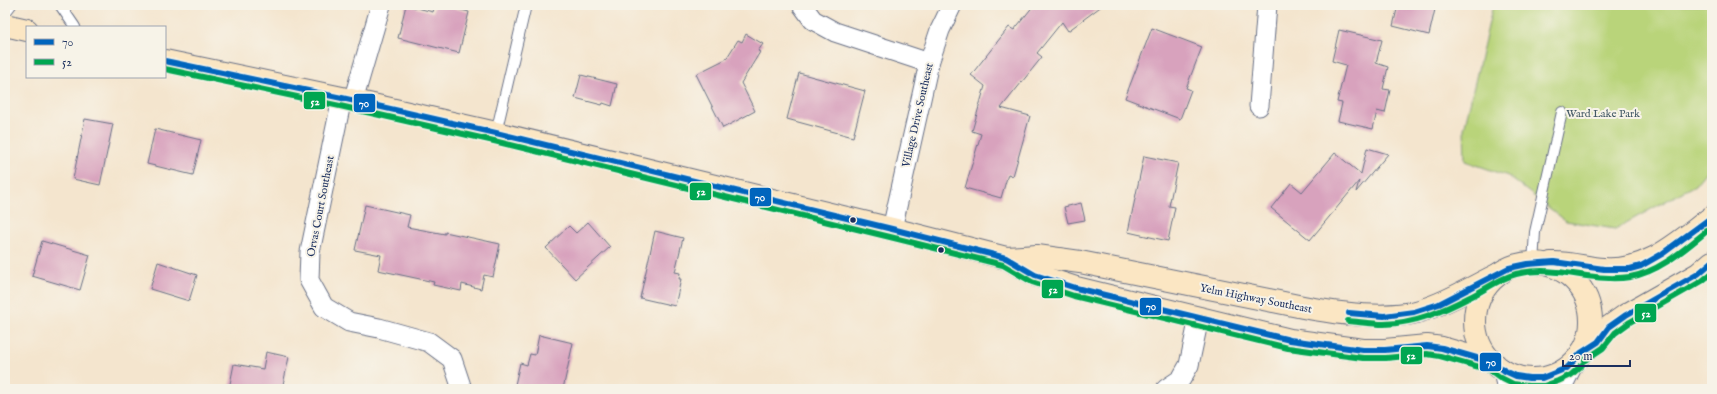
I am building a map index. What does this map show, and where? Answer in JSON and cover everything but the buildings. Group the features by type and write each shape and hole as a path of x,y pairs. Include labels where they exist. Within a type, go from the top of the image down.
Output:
{"main road":[{"path":"5,25 26,30"},
{"name":"Yelm Highway Southeast","path":"166,61 348,99 496,133 892,229 1006,258 1035,275 1076,288 1290,340 1363,350 1385,350 1427,346 1442,348 1498,366"},
{"path":"1712,217 1651,261 1630,269 1604,270 1559,263 1521,264 1509,268 1499,274 1482,293 1476,317 1476,330 1486,353 1498,366 1516,376 1542,378 1567,368 1579,356 1598,342 1609,327 1626,315 1698,274 1712,262"},
{"name":"Yelm Highway Southeast","path":"1006,258 1037,256 1080,262 1316,310 1384,316 1414,312 1439,304 1499,274"},
{"path":"1536,263 1554,267 1566,273 1577,282 1584,294 1590,307 1590,335 1579,356"}],"street":[{"name":"Orvas Court Southeast","path":"381,5 348,99 310,252 309,280 324,307 348,322 379,328 429,342 452,359 462,389"},
{"path":"802,5 813,20 835,32 929,63"},
{"name":"Village Drive Southeast","path":"892,229 929,63 940,30 952,5"},
{"path":"1259,106 1267,5"},
{"path":"1166,389 1181,379 1189,365 1199,318"},
{"path":"1561,389 1579,356"},
{"path":"1498,366 1507,389"}],"lane":[{"path":"5,13 11,5"},
{"path":"60,5 74,26"},
{"path":"496,133 526,5"},
{"path":"1536,263 1535,232 1562,112"}],"green space":[{"name":"Ward Lake Park","path":"1493,5 1712,5 1712,164 1695,185 1615,229 1566,221 1508,176 1465,161 1464,129"}],"transit line":[{"name":"70","path":"166,61 342,98 496,133 892,229 1006,258 1035,275 1076,288 1290,340 1363,350 1385,350 1427,346 1442,348 1494,363 1505,371 1516,376 1529,378 1542,378 1567,368 1581,353 1598,342 1609,327 1626,315 1698,274 1712,262"},
{"name":"52","path":"166,69 340,106 494,141 1003,265 1032,282 1074,296 1288,348 1363,358 1386,358 1427,354 1440,356 1490,370 1513,384 1528,386 1544,386 1558,381 1571,375 1582,365"},
{"name":"70","path":"1349,313 1384,316 1414,312 1439,304 1509,268 1528,264 1554,262 1604,269 1630,269 1641,266 1662,254 1712,217"},
{"name":"52","path":"1348,321 1384,324 1418,319 1450,307 1504,278 1516,274 1546,271 1602,278 1630,277 1653,270 1663,264 1684,250 1712,227"},
{"name":"52","path":"1585,360 1603,348 1615,333 1630,322 1702,281 1712,273"}]}
